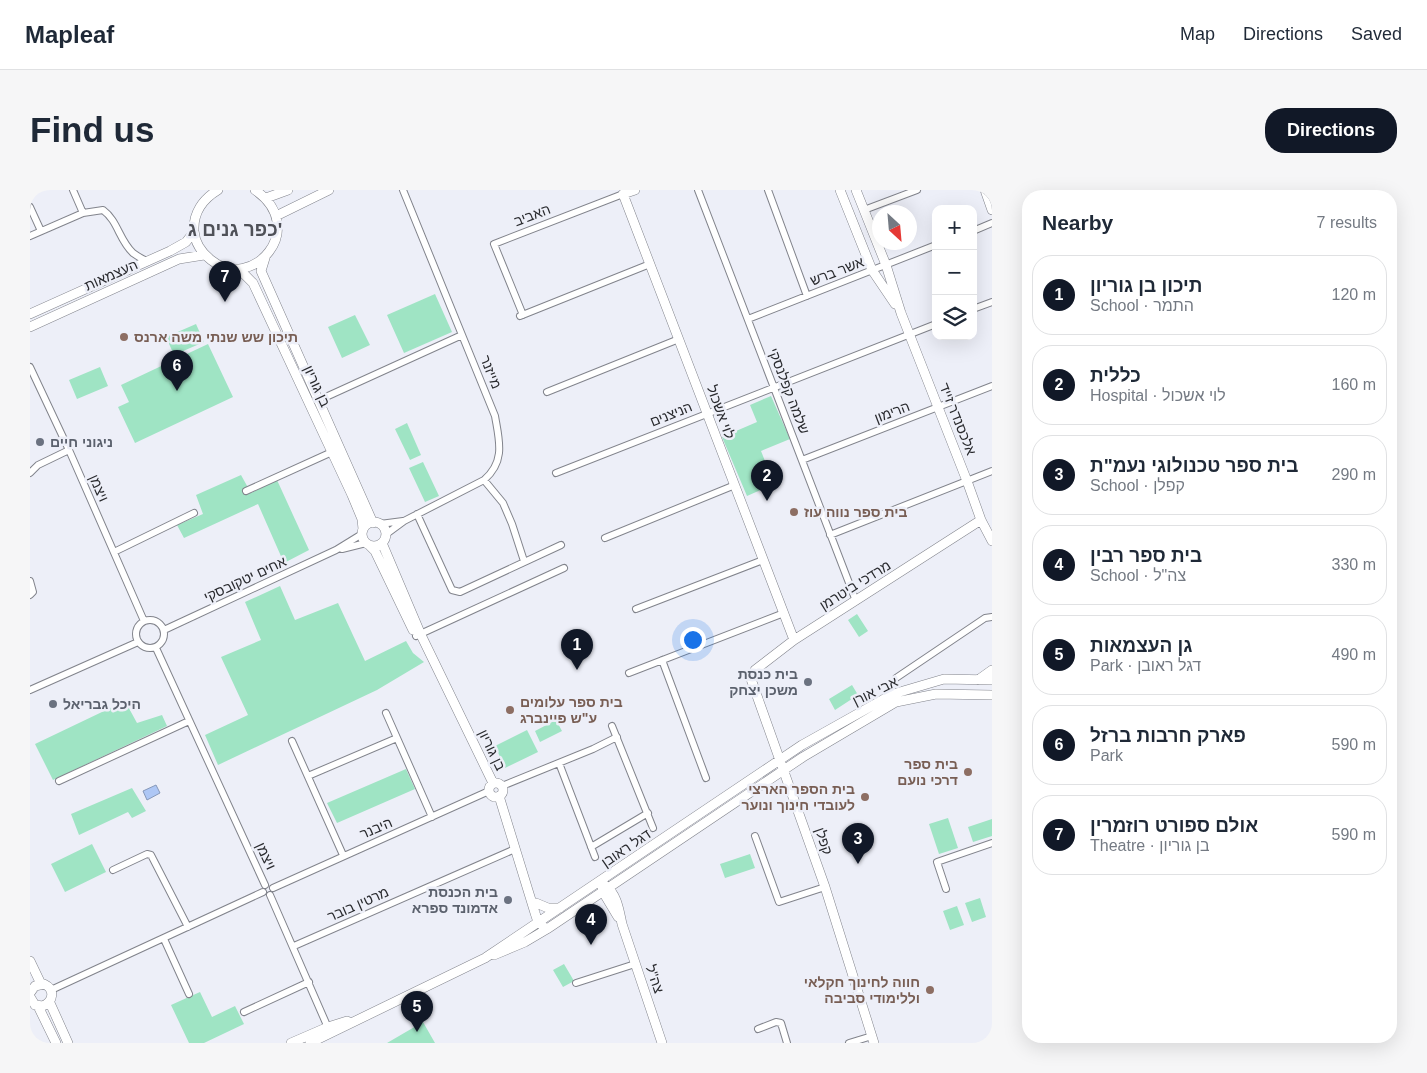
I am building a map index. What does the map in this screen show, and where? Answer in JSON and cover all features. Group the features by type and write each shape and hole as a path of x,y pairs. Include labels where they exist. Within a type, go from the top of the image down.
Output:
{"street":[{"path":"73,190 83,213"},
{"path":"229,268 242,269 254,265 272,249 276,239 278,227 276,216 266,198 255,190"},
{"path":"266,198 288,190"},
{"path":"276,216 329,190"},
{"name":"מייזנר","path":"384,539 404,521 484,480 490,475 500,456 500,443 495,416 403,190"},
{"name":"האביב","path":"635,190 494,244 521,315 650,264"},
{"name":"שלמה קפלנסקי","path":"698,190 856,601"},
{"path":"768,190 807,296"},
{"name":"אלכסנדר זייד","path":"840,190 872,270 901,314"},
{"name":"אלכסנדר זייד","path":"856,190 886,265 901,314 968,481 992,548"},
{"path":"864,210 916,190"},
{"path":"985,190 992,210"},
{"path":"204,255 194,232 195,218 201,205 212,192"},
{"name":"לוי אשכול","path":"623,194 794,640"},
{"path":"30,206 41,231"},
{"path":"30,236 83,213 103,210 110,215 135,255 147,261"},
{"path":"977,229 992,223"},
{"name":"העצמאות","path":"30,314 186,242 194,232"},
{"name":"אשר ברש","path":"748,319 932,247"},
{"name":"העצמאות","path":"30,327 179,259 204,255"},
{"name":"בן גוריון","path":"204,255 215,264 242,272 253,283 362,519 365,538 375,550 418,635 428,648 495,787 492,796 499,796 529,893 547,929"},
{"name":"בן גוריון","path":"264,258 261,271 280,317 377,524"},
{"path":"977,308 992,302"},
{"name":"הניצנים","path":"556,473 773,386 932,326"},
{"path":"328,396 462,335"},
{"path":"547,392 679,339"},
{"name":"ויצמן","path":"30,367 69,450 144,621"},
{"name":"הרימון","path":"802,460 992,386"},
{"path":"30,473 38,465 69,450"},
{"path":"246,490 332,452"},
{"path":"830,535 992,471"},
{"path":"484,480 503,503 524,561"},
{"path":"605,538 735,485"},
{"path":"114,552 194,513"},
{"path":"417,514 452,590 460,592 561,545"},
{"name":"מרדכי ביטרמן","path":"751,679 755,670 794,640 981,520"},
{"name":"מייזנר","path":"377,524 404,521"},
{"path":"377,524 384,529 384,539 377,545 365,538 367,525 377,524"},
{"name":"אחים יטקובסקי","path":"164,630 365,538"},
{"name":"בן גוריון","path":"384,539 418,635"},
{"path":"636,609 763,560"},
{"path":"418,635 564,568"},
{"path":"30,581 33,592 30,595"},
{"path":"629,673 784,613"},
{"path":"896,678 985,618 992,617"},
{"path":"144,621 160,623 164,630 163,641 156,648 143,647 138,642 137,628 144,621"},
{"path":"30,690 138,642"},
{"name":"ויצמן","path":"156,648 265,885"},
{"path":"662,660 706,778"},
{"path":"978,680 992,670"},
{"name":"קפלן","path":"751,679 825,887 873,1039"},
{"name":"אבי אורן","path":"780,761 802,745 893,694 944,679 992,680"},
{"name":"אבי אורן","path":"785,771 803,757 896,702 936,694 992,695"},
{"path":"386,713 432,817"},
{"path":"59,781 189,721"},
{"path":"612,726 654,828"},
{"name":"היבנר","path":"273,888 495,787 559,763 617,737"},
{"path":"308,776 397,738"},
{"path":"292,741 344,855"},
{"name":"דגל ראובן","path":"485,958 780,761"},
{"path":"559,763 594,857"},
{"name":"דגל ראובן","path":"291,1043 364,1015 485,958 525,942 785,771"},
{"path":"591,847 648,814"},
{"path":"755,836 779,902 825,887"},
{"path":"946,889 937,862 992,843"},
{"name":"מרטין בובר","path":"294,946 515,849"},
{"path":"113,870 147,854 151,855 188,927"},
{"name":"צה\"ל","path":"601,882 618,905 622,924 662,1043"},
{"path":"263,892 265,885 271,885 273,892 270,895"},
{"path":"51,990 263,892"},
{"path":"263,892 266,896 270,895"},
{"name":"בן גוריון","path":"529,893 536,903 541,920"},
{"path":"270,895 294,946 329,1030"},
{"path":"536,903 548,908 561,908"},
{"path":"164,939 189,994"},
{"path":"30,961 33,986 48,986 51,990 50,1003 68,1043"},
{"path":"576,982 635,964"},
{"path":"244,1012 308,982"},
{"path":"30,998 38,1006 56,1043"},
{"path":"38,1006 50,1003"},
{"path":"758,1028 776,1022 781,1023 787,1043"},
{"name":"דגל ראובן","path":"310,1043 329,1030"},
{"path":"849,1043 873,1039"}],"green space":[{"path":"435,294 452,332 404,353 387,315"},
{"path":"355,315 370,345 342,358 328,327"},
{"path":"196,324 204,342 174,355 166,337"},
{"path":"208,344 233,397 135,443 118,407 129,402 121,385"},
{"path":"100,367 108,386 77,399 69,380"},
{"path":"771,396 790,439 761,451 774,484 747,496 722,437 757,422 750,405"},
{"path":"407,423 421,455 410,460 395,429"},
{"path":"423,462 439,496 425,502 409,468"},
{"path":"241,475 251,493 277,480 309,550 284,563 258,504 184,538 177,525 203,514 196,495"},
{"path":"280,586 295,620 338,603 365,661 406,641 413,653 424,662 377,690 218,765 205,735 248,715 221,657 261,640 245,602"},
{"path":"857,614 868,631 859,637 848,620"},
{"path":"852,685 858,695 835,710 829,699"},
{"path":"125,701 137,723 162,715 167,726 53,780 35,744"},
{"path":"556,720 562,731 540,742 535,731"},
{"path":"527,730 538,752 505,768 495,746"},
{"path":"406,769 415,789 337,823 327,803"},
{"path":"132,788 146,811 132,818 128,812 79,835 71,814"},
{"path":"948,818 958,848 939,854 929,824"},
{"path":"992,819 992,836 973,842 968,827"},
{"path":"92,844 106,872 65,892 51,864"},
{"path":"750,854 755,868 725,878 720,864"},
{"path":"980,898 986,917 972,922 965,903"},
{"path":"957,906 964,925 950,930 943,911"},
{"path":"564,964 574,981 563,987 553,970"},
{"path":"200,992 212,1017 235,1006 244,1024 204,1043 189,1043 171,1005"},
{"path":"423,1022 435,1043 387,1043"}],"water":[{"path":"156,785 160,793 147,800 143,791"}],"place":[{"name":"אולם ספורט רוזמרין","path":"225,302"},
{"name":"תיכון שש שנתי משה ארנס","path":"124,337"},
{"name":"פארק חרבות ברזל","path":"177,391"},
{"name":"ניגוני חיים","path":"40,442"},
{"name":"כללית","path":"767,501"},
{"name":"בית ספר נווה עוז","path":"794,512"},
{"name":"תיכון בן גוריון","path":"577,670"},
{"name":"בית כנסת משכן יצחק","path":"808,682"},
{"name":"היכל גבריאל","path":"53,704"},
{"name":"בית ספר עלומים ע\"ש פיינברג","path":"510,710"},
{"name":"בית ספר דרכי נועם","path":"968,772"},
{"name":"בית הספר הארצי לעובדי חינוך ונוער","path":"865,797"},
{"name":"בית ספר טכנולוגי נעמ\"ת","path":"858,864"},
{"name":"בית הכנסת אדמונד ספרא","path":"508,900"},
{"name":"בית ספר רבין","path":"591,945"},
{"name":"חווה לחינוך חקלאי וללימודי סביבה","path":"930,990"},
{"name":"גן העצמאות","path":"417,1032"}],"district":[{"name":"כפר גנים ג'","path":"235,229"}]}
